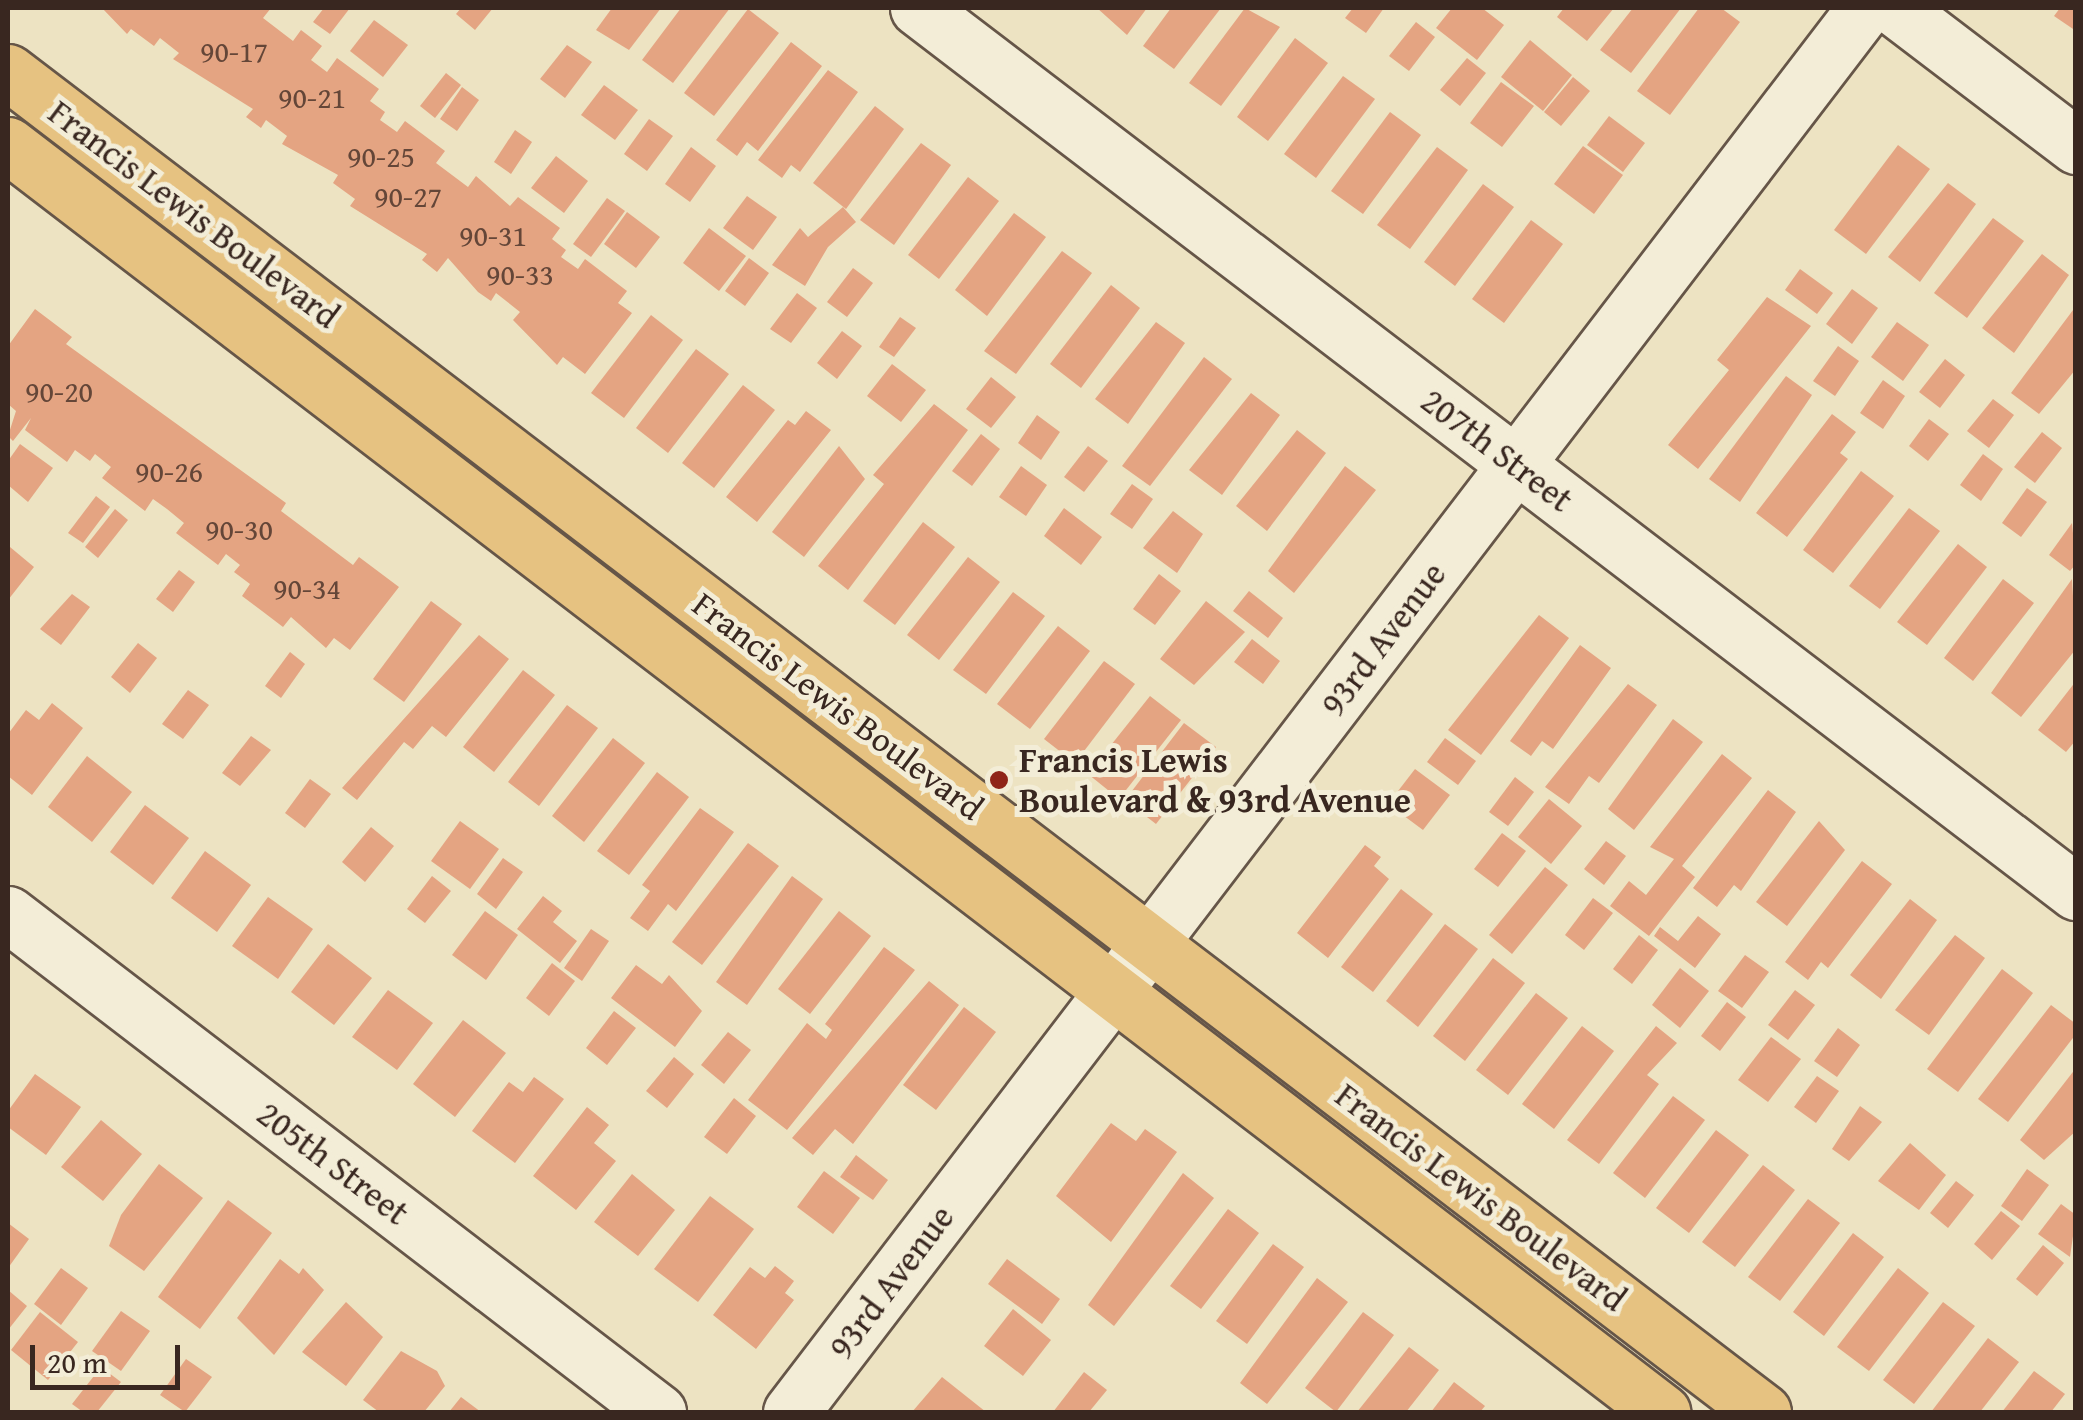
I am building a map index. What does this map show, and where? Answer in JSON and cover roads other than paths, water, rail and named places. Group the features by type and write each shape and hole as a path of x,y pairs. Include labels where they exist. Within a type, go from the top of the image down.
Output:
{"main road":[{"name":"Francis Lewis Boulevard","path":"8,72 1763,1412"},
{"name":"Francis Lewis Boulevard","path":"8,145 1111,994 1662,1412"}],"street":[{"name":"207th Street","path":"918,8 2076,892"},
{"name":"93rd Avenue","path":"791,1412 1865,8"},
{"path":"1895,8 2076,146"},
{"name":"205th Street","path":"8,914 658,1412"}],"place":[{"name":"Francis Lewis Boulevard & 93rd Avenue","path":"999,780"}]}
